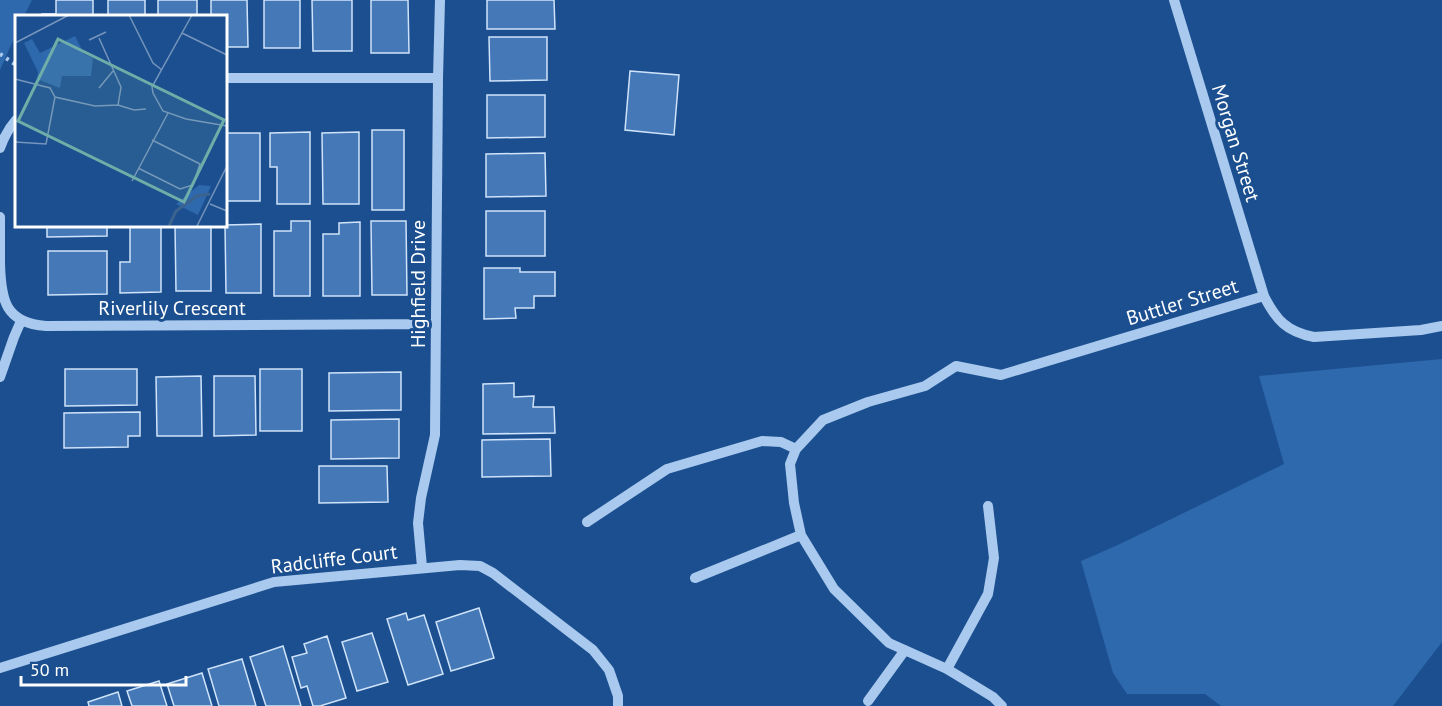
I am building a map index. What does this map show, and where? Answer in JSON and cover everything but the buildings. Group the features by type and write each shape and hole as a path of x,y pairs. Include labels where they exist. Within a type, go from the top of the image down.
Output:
{"street":[{"name":"Highfield Drive","path":"422,567 418,523 435,435 440,0"},
{"name":"Morgan Street","path":"1174,0 1264,296"},
{"path":"226,78 438,78"},
{"path":"0,148 3,138 15,121"},
{"path":"0,217 0,282 3,300 21,321 0,378"},
{"name":"Buttler Street","path":"796,449 823,420 868,402 925,386 956,366 1000,375 1264,296 1273,313 1286,327 1314,337 1421,330 1442,326"},
{"name":"Riverlily Crescent","path":"21,321 46,327 436,324"},
{"path":"587,522 667,469 762,441 781,442 796,449 790,464 794,503 801,535 834,589 890,643 947,669 993,697 1002,706"},
{"path":"947,669 988,594 994,558 988,507"},
{"path":"696,578 801,535"},
{"name":"Radcliffe Court","path":"0,668 274,582 459,564 480,566 493,573 593,650 609,670 618,696 618,706"},
{"path":"868,701 905,650"}],"path":[{"path":"0,54 15,64"}],"shaded area":[{"path":"0,0 32,0 24,15 15,15 15,36 0,70"},
{"path":"1442,359 1442,642 1393,706 1221,706 1205,694 1127,694 1113,673 1081,561 1284,464 1259,376"}]}
